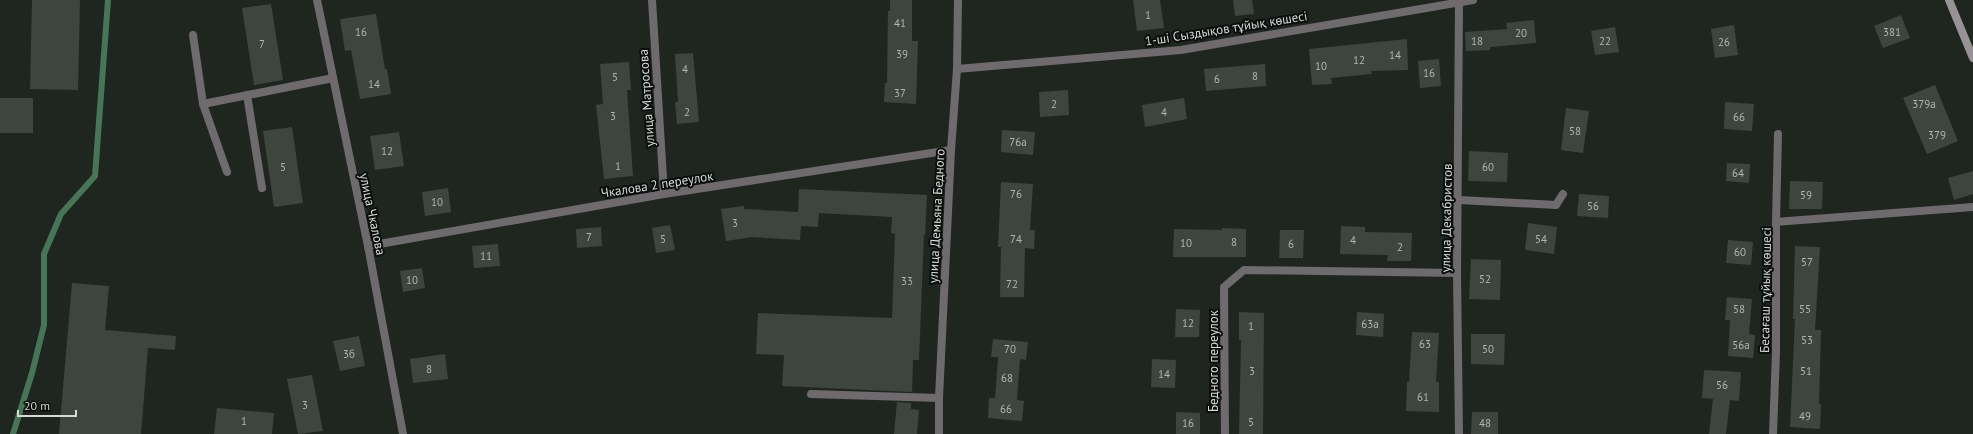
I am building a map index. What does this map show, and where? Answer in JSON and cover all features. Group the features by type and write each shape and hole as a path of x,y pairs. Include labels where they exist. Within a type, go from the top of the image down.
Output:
{"street":[{"name":"улица Чкалова","path":"317,0 368,246 403,434"},
{"name":"улица Матросова","path":"652,0 664,194"},
{"name":"улица Демьяна Бедного","path":"939,434 939,398 951,150 958,69 958,0"},
{"name":"1-ші Сыздықов тұйық көшесі","path":"958,69 1181,50 1473,0"},
{"path":"1948,0 1973,58"},
{"name":"улица Декабристов","path":"1459,2 1459,434"},
{"path":"193,35 203,104 227,172"},
{"path":"203,104 333,78"},
{"path":"248,96 262,188"},
{"path":"1776,222 1778,134"},
{"name":"Чкалова 2 переулок","path":"368,246 664,194 951,150"},
{"path":"1459,200 1556,205 1563,194"},
{"name":"Бесағаш тұйық көшесі","path":"1773,434 1776,352 1776,222 1973,208"},
{"name":"Бедного переулок","path":"1225,434 1224,287 1244,270 1458,273"},
{"path":"811,394 939,398"}],"building":[{"path":"32,0 80,0 78,90 30,89"},
{"path":"890,0 912,0 912,41 918,41 916,104 884,102 885,83 887,83 888,11 890,11"},
{"path":"1133,0 1160,0 1164,28 1137,31"},
{"path":"1233,0 1252,0 1254,14 1235,16"},
{"path":"271,4 283,80 254,85 242,8"},
{"path":"376,14 385,69 387,69 391,94 360,99 351,50 345,51 340,19"},
{"path":"1901,15 1910,38 1883,48 1874,26"},
{"path":"1534,20 1536,43 1490,47 1490,50 1466,51 1465,32 1507,29 1506,23"},
{"path":"1734,25 1738,55 1715,58 1711,29"},
{"path":"1615,27 1619,52 1595,55 1591,31"},
{"path":"1407,39 1408,70 1371,71 1372,74 1331,78 1332,84 1312,85 1309,49"},
{"path":"693,53 699,122 677,124 675,102 678,102 675,54"},
{"path":"1439,59 1441,86 1420,88 1418,61"},
{"path":"629,62 631,90 627,90 633,176 604,179 596,105 603,104 600,64"},
{"path":"1265,64 1266,86 1206,91 1204,69"},
{"path":"1935,85 1958,141 1927,154 1903,98"},
{"path":"1068,90 1069,115 1040,117 1039,92"},
{"path":"0,98 33,98 33,133 0,133"},
{"path":"1184,98 1187,119 1145,127 1142,105"},
{"path":"1725,102 1754,104 1752,131 1724,129"},
{"path":"1566,108 1589,111 1583,153 1561,150"},
{"path":"292,127 303,203 274,207 263,131"},
{"path":"1002,130 1035,132 1033,155 1001,152"},
{"path":"399,132 404,166 375,170 370,136"},
{"path":"1469,151 1508,153 1507,182 1468,181"},
{"path":"1727,163 1750,164 1749,183 1726,181"},
{"path":"1973,171 1973,194 1954,200 1948,178"},
{"path":"1790,181 1823,182 1822,209 1789,209"},
{"path":"1001,182 1033,184 1030,230 1035,230 1034,249 1025,248 1024,297 1000,297 1001,247 998,247"},
{"path":"448,188 451,212 425,216 422,192"},
{"path":"799,189 927,195 919,360 913,360 912,392 782,386 784,355 756,354 758,313 892,318 895,234 891,233 892,217 819,213 818,227 801,226 800,240 752,237 726,241 721,209 744,206 744,209 798,212"},
{"path":"1579,194 1609,196 1608,218 1577,216"},
{"path":"1528,223 1557,227 1554,254 1525,250"},
{"path":"670,225 675,250 656,253 652,228"},
{"path":"1341,226 1365,227 1365,232 1412,233 1411,261 1387,261 1388,255 1340,254"},
{"path":"601,227 602,246 577,248 576,229"},
{"path":"1222,228 1246,229 1246,257 1173,257 1174,229 1222,230"},
{"path":"1280,230 1304,230 1303,258 1279,258"},
{"path":"1728,240 1753,242 1751,265 1726,263"},
{"path":"498,244 500,266 474,268 472,246"},
{"path":"1795,246 1820,247 1815,330 1821,330 1819,404 1821,404 1820,429 1790,427 1795,319 1793,319"},
{"path":"1471,259 1501,260 1500,300 1469,299"},
{"path":"422,268 425,288 403,292 400,271"},
{"path":"72,283 109,286 105,330 176,336 175,350 148,348 141,434 59,434"},
{"path":"1727,297 1752,299 1749,334 1755,335 1753,358 1728,356 1730,320 1725,320"},
{"path":"1176,309 1200,310 1199,337 1175,337"},
{"path":"1239,312 1264,313 1263,434 1239,434 1241,340 1239,340"},
{"path":"1357,312 1384,314 1383,337 1356,335"},
{"path":"1412,332 1439,333 1436,382 1439,382 1439,412 1406,411"},
{"path":"1471,334 1505,334 1504,365 1471,364"},
{"path":"359,336 365,366 340,371 333,341"},
{"path":"993,339 1028,342 1026,360 1020,359 1017,400 1024,401 1022,421 988,418 989,398 995,398 998,357 991,357"},
{"path":"445,354 448,379 413,383 410,359"},
{"path":"1152,359 1176,360 1175,388 1151,387"},
{"path":"1704,370 1741,372 1739,401 1730,400 1726,434 1709,434 1713,399 1702,398"},
{"path":"312,375 323,431 298,434 287,379"},
{"path":"897,402 911,403 911,409 919,410 917,434 894,434"},
{"path":"217,408 274,413 272,434 214,434"},
{"path":"1176,412 1200,413 1200,434 1176,434"},
{"path":"1472,412 1498,412 1498,434 1471,434"}],"waterway":[{"path":"13,434 32,373 44,325 44,254 61,214 95,176 108,0"}]}
